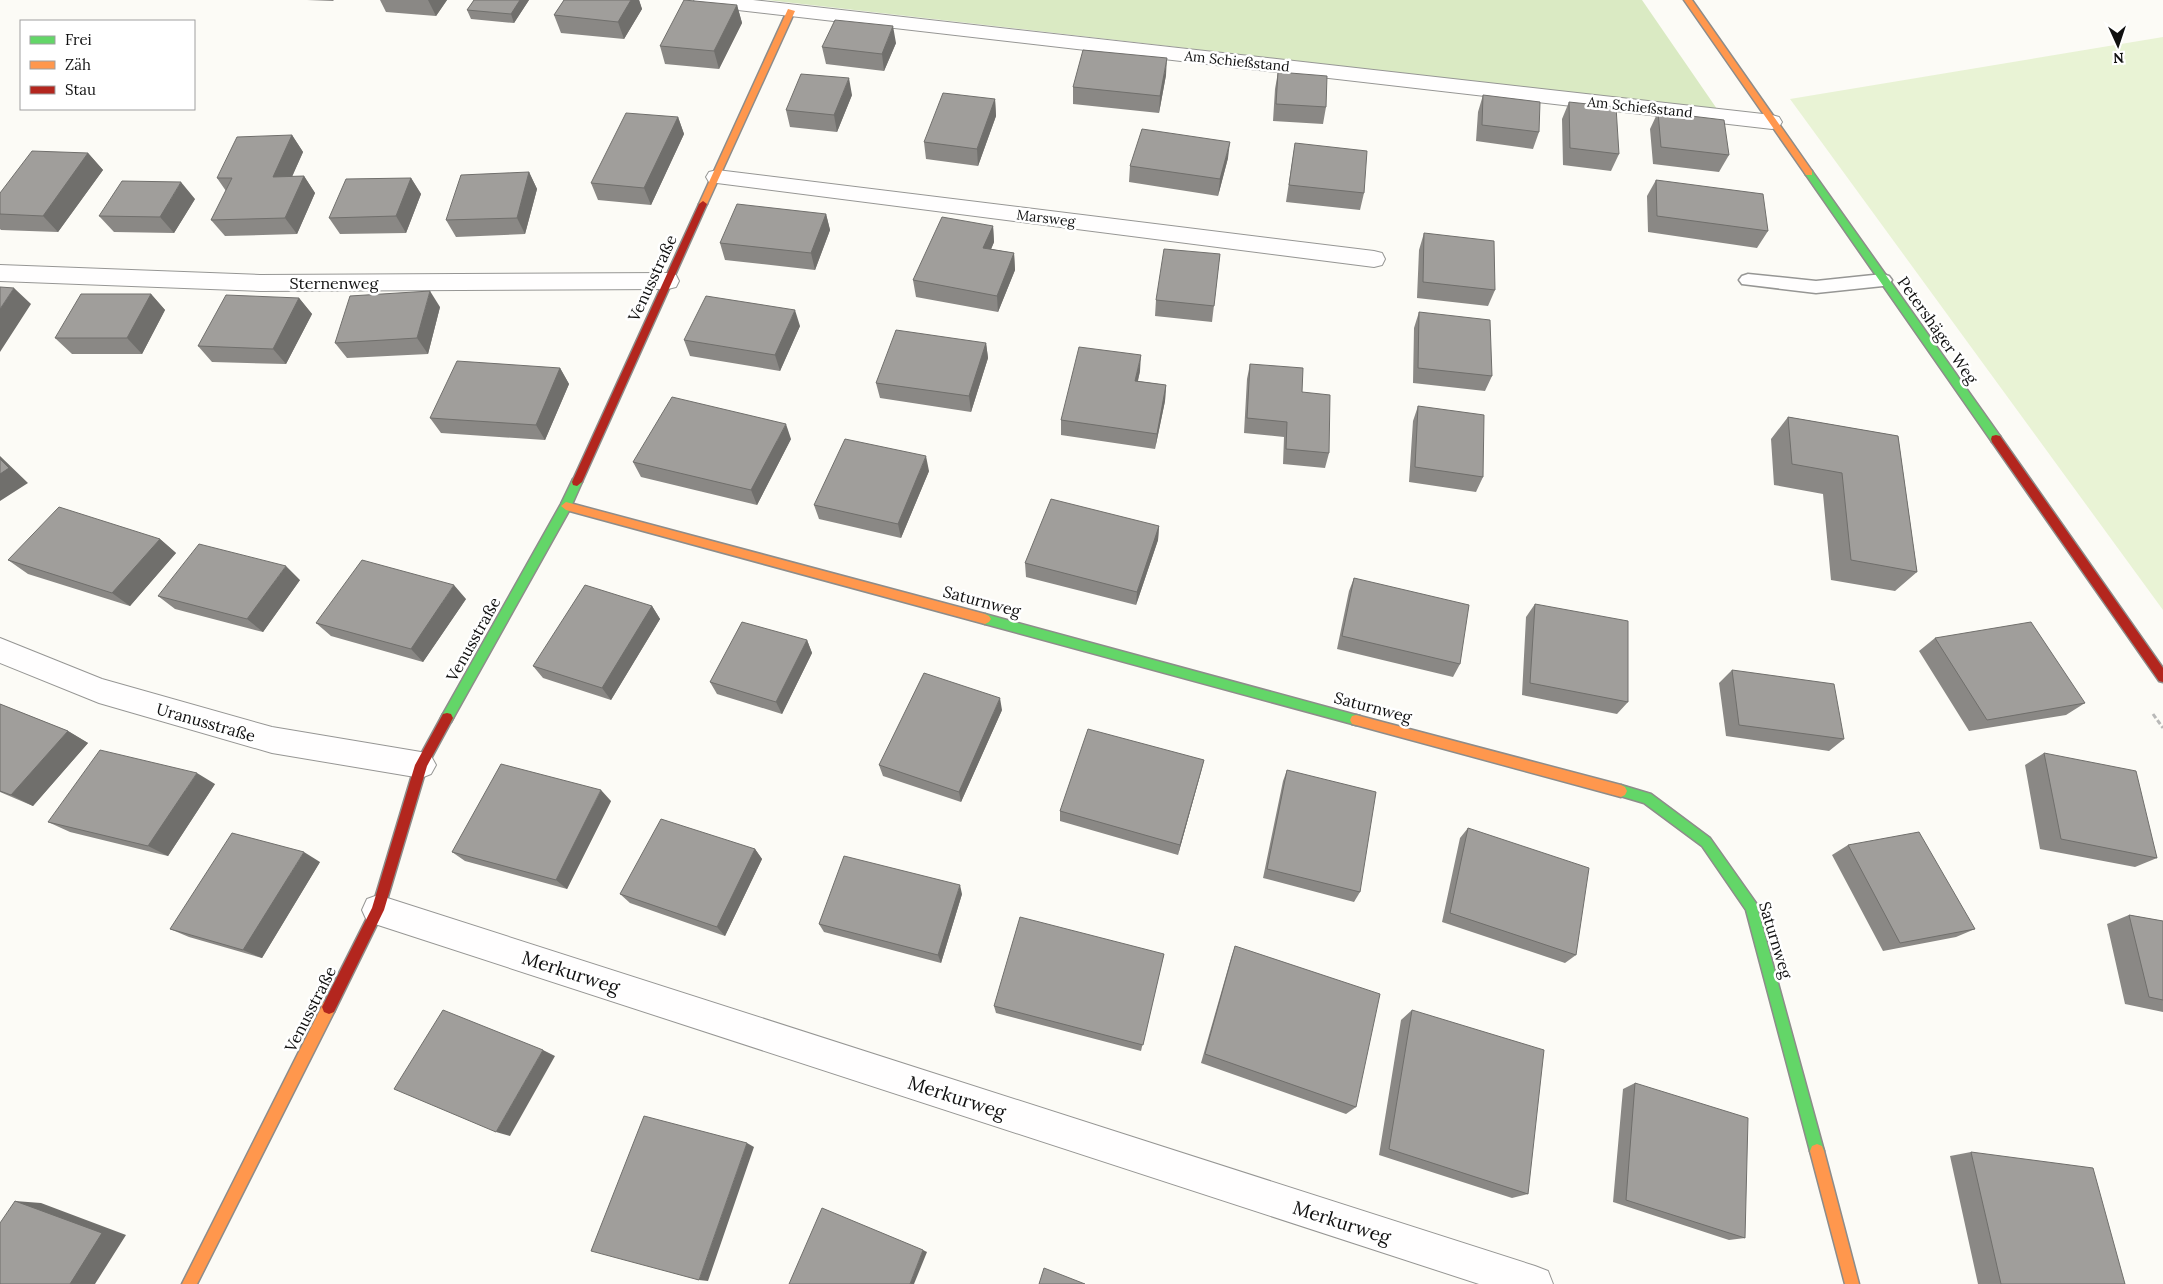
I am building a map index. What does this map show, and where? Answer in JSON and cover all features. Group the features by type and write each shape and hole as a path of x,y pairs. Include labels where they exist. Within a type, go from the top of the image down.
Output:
{"street":[{"name":"Am Schießstand","path":"703,0 1772,122"},
{"name":"Petershäger Weg","path":"1688,0 2163,677"},
{"name":"Venusstraße","path":"189,1284 378,910 421,765 566,506 791,11"},
{"name":"Marsweg","path":"717,177 1374,259"},
{"name":"Sternenweg","path":"0,273 260,283 668,280"},
{"name":"Saturnweg","path":"566,506 1647,798 1706,842 1752,907 1852,1284"},
{"name":"Uranusstraße","path":"0,650 99,691 272,740 421,765"},
{"name":"Merkurweg","path":"378,910 1535,1284"}],"lane":[{"path":"1748,280 1816,287 1883,280"}],"green space":[{"path":"767,0 1642,0 1717,109"},
{"path":"2163,37 2163,610 1790,99"}],"building":[{"path":"474,0 520,0 511,14 467,10"},
{"path":"564,0 631,0 618,22 554,15"},
{"path":"684,0 737,5 714,51 660,46"},
{"path":"835,20 893,26 882,54 822,47"},
{"path":"1083,50 1167,58 1160,96 1073,87"},
{"path":"1278,72 1327,76 1326,107 1276,104"},
{"path":"801,74 849,78 834,115 786,110"},
{"path":"943,93 995,99 977,149 924,142"},
{"path":"1483,95 1540,102 1539,132 1482,125"},
{"path":"1569,102 1616,107 1619,154 1570,148"},
{"path":"1658,112 1724,120 1729,155 1661,147"},
{"path":"626,113 678,117 644,188 591,183"},
{"path":"1142,129 1230,142 1220,179 1130,166"},
{"path":"292,135 273,177 304,176 285,218 211,220 232,178 217,178 237,137"},
{"path":"1295,143 1367,151 1364,193 1289,185"},
{"path":"32,151 88,153 43,216 0,214 0,193"},
{"path":"529,172 517,218 446,220 461,175"},
{"path":"411,178 396,216 329,218 346,179"},
{"path":"1656,180 1763,194 1768,231 1657,216"},
{"path":"122,181 181,182 160,217 99,216"},
{"path":"737,204 826,214 811,253 720,243"},
{"path":"942,217 993,226 983,248 1014,253 997,296 913,280"},
{"path":"1424,233 1494,241 1495,290 1423,282"},
{"path":"1164,249 1220,254 1214,306 1156,300"},
{"path":"0,287 14,288 0,309"},
{"path":"430,291 417,338 335,343 350,296"},
{"path":"81,294 151,294 127,338 55,338"},
{"path":"226,295 299,298 273,349 198,346"},
{"path":"706,296 795,310 775,355 684,340"},
{"path":"1419,312 1490,320 1492,376 1418,368"},
{"path":"896,330 986,343 969,396 876,383"},
{"path":"1079,347 1141,355 1135,381 1166,385 1157,434 1061,420"},
{"path":"457,361 560,368 536,425 430,418"},
{"path":"1250,364 1303,368 1302,392 1330,395 1329,453 1286,449 1287,422 1247,418"},
{"path":"672,397 786,424 751,490 633,462"},
{"path":"1418,406 1484,415 1483,477 1415,467"},
{"path":"1788,417 1898,436 1917,572 1851,560 1842,473 1792,464"},
{"path":"845,439 926,456 898,524 814,505"},
{"path":"0,459 9,468 0,474"},
{"path":"1051,499 1159,526 1137,592 1025,563"},
{"path":"59,507 160,539 112,593 8,560"},
{"path":"199,544 286,566 247,619 158,596"},
{"path":"362,560 454,585 411,649 316,623"},
{"path":"1354,578 1469,605 1460,664 1342,636"},
{"path":"585,585 652,606 602,688 533,666"},
{"path":"1535,604 1628,621 1628,702 1530,683"},
{"path":"742,622 807,640 776,702 710,682"},
{"path":"2031,622 2085,703 1987,720 1935,638"},
{"path":"1732,670 1834,684 1844,739 1739,725"},
{"path":"924,673 1000,698 959,792 879,765"},
{"path":"0,704 68,731 11,795 0,791"},
{"path":"1088,729 1204,760 1180,845 1060,811"},
{"path":"100,750 197,773 148,846 48,822"},
{"path":"2044,753 2136,771 2157,858 2061,839"},
{"path":"501,764 601,790 556,880 452,852"},
{"path":"1287,770 1376,792 1360,892 1267,869"},
{"path":"661,819 755,849 717,927 620,894"},
{"path":"1468,828 1589,868 1576,955 1450,913"},
{"path":"1919,832 1975,929 1900,943 1848,845"},
{"path":"232,833 304,852 243,950 170,929"},
{"path":"844,856 960,885 938,955 819,924"},
{"path":"2129,915 2163,921 2163,1000 2149,997"},
{"path":"1020,917 1164,954 1143,1045 994,1006"},
{"path":"1235,946 1380,994 1356,1107 1205,1054"},
{"path":"443,1010 543,1050 496,1132 394,1089"},
{"path":"1412,1010 1544,1050 1528,1194 1389,1149"},
{"path":"1635,1083 1748,1118 1745,1238 1626,1200"},
{"path":"644,1116 747,1143 699,1280 591,1251"},
{"path":"1971,1152 2093,1168 2125,1284 2001,1284"},
{"path":"15,1201 102,1233 70,1284 0,1284 0,1223"},
{"path":"822,1208 923,1250 910,1284 789,1284"},
{"path":"1044,1268 1085,1284 1039,1284"}],"traffic: fast":[{"path":"1809,173 1996,439"},
{"path":"447,718 566,506 577,482"},
{"path":"985,619 1356,720"},
{"path":"1621,791 1647,798 1706,842 1752,907 1817,1151"}],"traffic: slow":[{"path":"1688,0 1809,173"},
{"path":"703,204 791,11"},
{"path":"566,506 985,619"},
{"path":"1356,720 1621,791"},
{"path":"189,1284 329,1007"},
{"path":"1817,1151 1852,1284"}],"traffic: jam":[{"path":"577,482 703,204"},
{"path":"1996,439 2163,677"},
{"path":"329,1007 378,910 421,765 447,718"}]}
